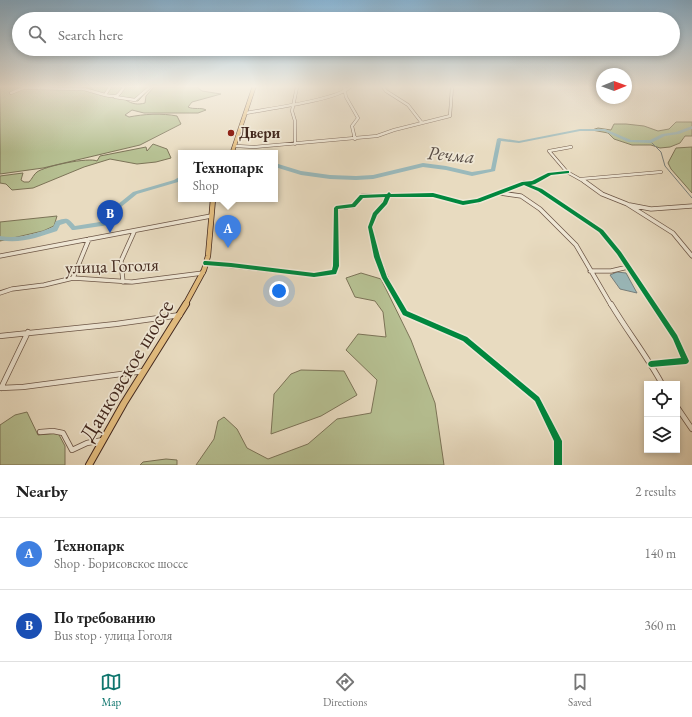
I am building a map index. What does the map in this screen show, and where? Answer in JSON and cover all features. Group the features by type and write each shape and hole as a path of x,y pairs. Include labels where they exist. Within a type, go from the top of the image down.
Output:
{"main road":[{"path":"234,150 247,109"},
{"name":"Данковское шоссе","path":"89,465 180,315 203,273 206,264 213,202"}],"street":[{"path":"246,113 271,109"},
{"path":"292,109 295,121 295,144"},
{"path":"353,109 358,118 352,126 355,140"},
{"path":"411,109 422,123"},
{"path":"236,146 254,147 355,140 377,136 394,130 450,116 451,109"},
{"path":"571,147 549,151 568,172 602,194 627,204 673,233 692,256"},
{"path":"206,264 231,265 314,275 334,272 336,266 336,208 353,206 362,196 389,194 439,196 463,203 478,201 524,183 532,183 550,174 568,172"},
{"path":"581,179 661,172"},
{"path":"524,183 540,190 601,231 628,267 675,337 686,361 651,364"},
{"path":"500,193 521,196 540,209 576,245 590,271 631,337 651,364 660,381"},
{"path":"389,194 385,203 375,214 370,227 377,257 385,278 405,313 466,339 537,399 558,441 558,465"},
{"path":"627,204 651,208 692,206"},
{"name":"улица Гоголя","path":"0,256 90,238 134,232 211,216"},
{"path":"123,282 121,261 134,232"},
{"path":"73,278 90,238"},
{"path":"590,271 611,271 628,267"},
{"name":"улица Гоголя","path":"0,293 12,289 44,285 73,278 132,282 203,273"},
{"path":"0,336 116,324 180,315"},
{"path":"28,332 0,388 23,387 145,371"},
{"path":"680,411 692,429"},
{"path":"40,432 53,431 63,433 72,450 87,443 103,440"}],"green space":[{"path":"0,109 199,109 206,110 198,113 144,113 132,110 125,115 129,117 165,114 177,116 181,124 140,145 43,168 0,174"},
{"path":"676,122 692,122 692,136 685,136 680,143 670,147 660,148 651,145 632,145 614,139 608,133 592,130 598,128 611,130 614,124 626,124 644,126 658,131 669,129"},
{"path":"153,144 167,149 171,158 156,162 137,164 110,159 84,167 33,188 12,190 6,184 0,183 0,176 23,173 21,180 24,182 29,182 37,172 49,167 85,160 97,161 100,156 146,147 147,151"},
{"path":"692,147 692,193 671,169 668,163 676,148"},
{"path":"57,216 54,226 43,231 0,241 0,222"},
{"path":"361,273 381,279 411,340 435,403 444,465 196,465 214,439 218,421 224,417 237,429 247,448 268,459 308,444 337,419 371,413 377,380 346,350 358,334 386,337 383,312 375,301 355,297 346,278"},
{"path":"301,370 344,371 357,395 321,416 271,434 274,394 291,374"},
{"path":"27,412 38,435 58,433 65,446 65,465 0,465 0,425 15,415"},
{"path":"166,459 177,460 177,465 140,465 143,462"}],"water":[{"path":"617,272 626,273 637,293 620,289 610,275"}],"waterway":[{"name":"Речма","path":"278,166 301,173 330,177 373,177 423,165 446,168 472,174 493,170 499,139 519,142 580,130 605,130 630,141 651,142 664,135 677,133 692,127"},
{"path":"651,142 661,152 665,166 692,198"},
{"name":"Речма","path":"0,238 14,240 28,238 55,229 58,223 67,221 74,228 107,223 113,219 119,206 135,193 178,180"}],"cycle path":[{"path":"206,263 314,275 334,272 336,266 336,208 353,206 362,196 433,195 463,203 478,201 524,183 533,183 550,174 567,172"},
{"path":"526,184 540,190 601,231 619,253 675,337 686,361 651,364"},
{"path":"389,194 385,203 375,214 370,227 377,257 385,278 405,313 465,339 537,399 558,441 558,465"}],"place":[{"name":"Двери","path":"231,133"},
{"name":"По требованию","path":"110,233"},
{"name":"Технопарк","path":"228,248"}]}
